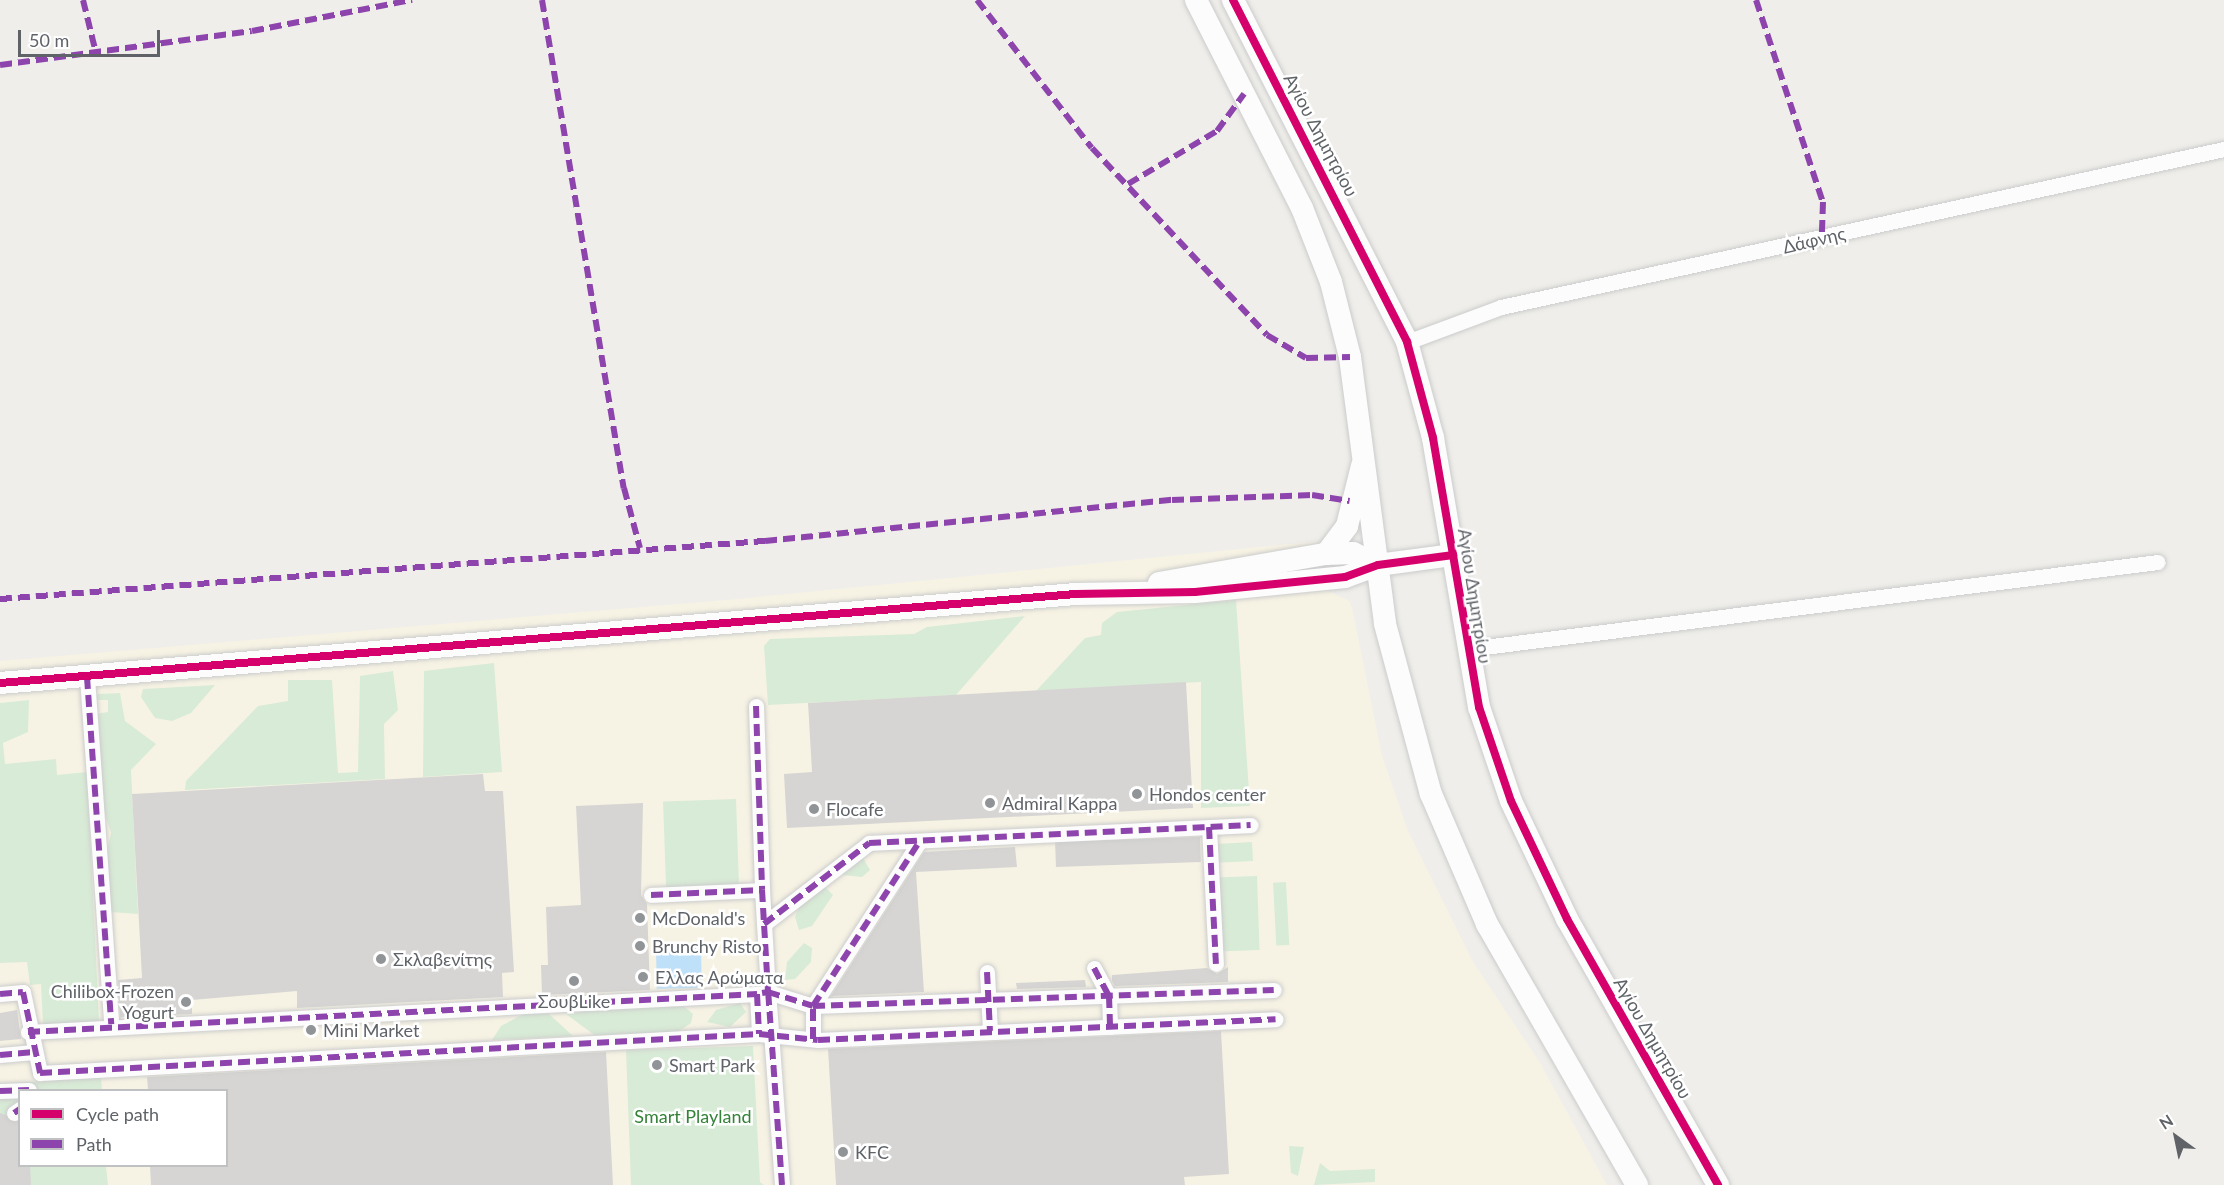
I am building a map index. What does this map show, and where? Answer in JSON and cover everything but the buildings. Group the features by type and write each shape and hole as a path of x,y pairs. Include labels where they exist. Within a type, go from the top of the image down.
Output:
{"street":[{"path":"1196,0 1321,254 1350,357 1378,565 1400,693 1456,860 1503,955 1637,1185"},
{"name":"Αγίου Δημητρίου","path":"1233,0 1407,342 1426,404 1468,649 1488,738 1537,861 1718,1185"},
{"name":"Δάφνης","path":"1407,342 1501,307 2224,149"},
{"path":"1326,554 1347,526 1364,459"},
{"path":"0,683 1128,590 1326,554 1353,553 1378,565"},
{"path":"1128,590 1195,592 1298,583 1345,577 1378,565 1453,555"},
{"path":"1468,649 2158,562"},
{"path":"87,677 111,1024"},
{"path":"756,706 764,924 765,1036 782,1185"},
{"path":"764,924 869,843 1251,825"},
{"path":"1209,827 1215,963"},
{"path":"813,1039 813,1006 918,842"},
{"path":"651,895 762,890"},
{"path":"1094,968 1109,996 1110,1027"},
{"path":"987,972 990,1031"},
{"path":"28,1032 111,1024 763,993 813,1006 1275,990"},
{"path":"0,994 23,992 28,1032 40,1073 765,1036 813,1039 1276,1019"},
{"path":"0,1055 34,1052"},
{"path":"0,1091 18,1090"}],"shaded area":[{"path":"1321,541 1328,591 1349,601 1352,608 1382,756 1408,831 1473,962 1540,1063 1607,1185 0,1185 0,661 738,599"}],"green space":[{"path":"1236,600 1250,806 1201,808 1201,682 1036,691 1085,638 1101,635 1102,623 1117,612"},
{"path":"1025,616 956,695 768,705 764,646 770,639 914,634 927,627"},
{"path":"494,663 502,772 423,777 424,671"},
{"path":"393,671 398,710 384,724 385,779 185,790 186,781 258,706 288,701 288,680 332,680 338,773 358,772 360,676"},
{"path":"215,685 191,713 172,721 155,718 141,697 143,689"},
{"path":"120,693 125,721 156,744 131,770 138,914 110,912 105,861 111,833 100,798 96,714 108,712 108,700 95,700 97,694"},
{"path":"29,700 28,732 3,743 5,764 56,759 57,775 87,772 99,1021 43,1025 41,984 30,985 27,962 0,963 0,703"},
{"path":"736,799 739,885 666,887 663,802"},
{"path":"1252,842 1253,861 1217,863 1216,844"},
{"path":"863,858 870,870 862,877 843,875"},
{"path":"1257,876 1260,950 1219,951 1216,877"},
{"path":"1286,882 1289,945 1276,946 1273,883"},
{"path":"824,886 833,895 812,926 799,930 795,917 801,903"},
{"path":"804,943 812,948 811,962 795,979 785,980 787,962"},
{"path":"648,1003 685,1007 693,1014 691,1023 675,1034 597,1037 566,1014"},
{"path":"740,1003 746,1012 730,1027 707,1022 716,1010"},
{"path":"529,1011 549,1014 573,1036 492,1040 501,1026"},
{"name":"Smart Playland","path":"753,1046 760,1182 764,1185 631,1185 626,1050"},
{"path":"101,1077 102,1089 18,1089 18,1167 106,1167 108,1185 0,1185 0,1084"},
{"path":"1289,1146 1304,1147 1298,1176 1291,1173"},
{"path":"1320,1163 1330,1171 1375,1169 1375,1182 1314,1185"}],"water":[{"path":"701,946 702,988 657,989 656,947"}],"marked path":[{"path":"83,0 96,53"},
{"path":"0,65 252,31 412,0"},
{"path":"542,0 624,488 640,548"},
{"path":"977,0 1092,148 1267,335 1306,358 1350,357"},
{"path":"1756,0 1823,202 1822,239"},
{"path":"1128,184 1217,131 1244,94"},
{"path":"0,599 765,541 1172,500 1312,495 1350,501"},
{"path":"87,677 111,1024"},
{"path":"756,706 762,890"},
{"path":"764,924 869,843 1251,825"},
{"path":"1209,827 1216,964"},
{"path":"813,1039 813,1006 919,842"},
{"path":"651,895 762,890 768,992 762,993"},
{"path":"1094,968 1109,996 1110,1027"},
{"path":"987,972 990,1031"},
{"path":"782,1185 768,992 813,1006 1274,990"},
{"path":"0,994 23,992 40,1073 759,1034 818,1040 1276,1019"},
{"path":"28,1032 757,994 759,1034"},
{"path":"0,1055 34,1052"},
{"path":"0,1091 18,1090"},
{"path":"14,1113 18,1110"}],"cycle path":[{"path":"1233,0 1407,342 1433,438 1479,707 1511,801 1567,919 1718,1185"},
{"path":"0,683 1076,594 1195,592 1345,577 1378,565 1453,555"}],"place":[{"name":"Hondos center","path":"1137,794"},
{"name":"Admiral Kappa","path":"990,803"},
{"name":"Flocafe","path":"814,809"},
{"name":"McDonald's","path":"640,918"},
{"name":"Brunchy Risto","path":"640,946"},
{"name":"Σκλαβενίτης","path":"381,959"},
{"name":"Ελλας Αρώματα","path":"643,977"},
{"name":"ΣουβLike","path":"574,981"},
{"name":"Chilibox-Frozen Yogurt","path":"186,1002"},
{"name":"Mini Market","path":"311,1030"},
{"name":"Smart Park","path":"657,1065"},
{"name":"KFC","path":"843,1152"}]}
